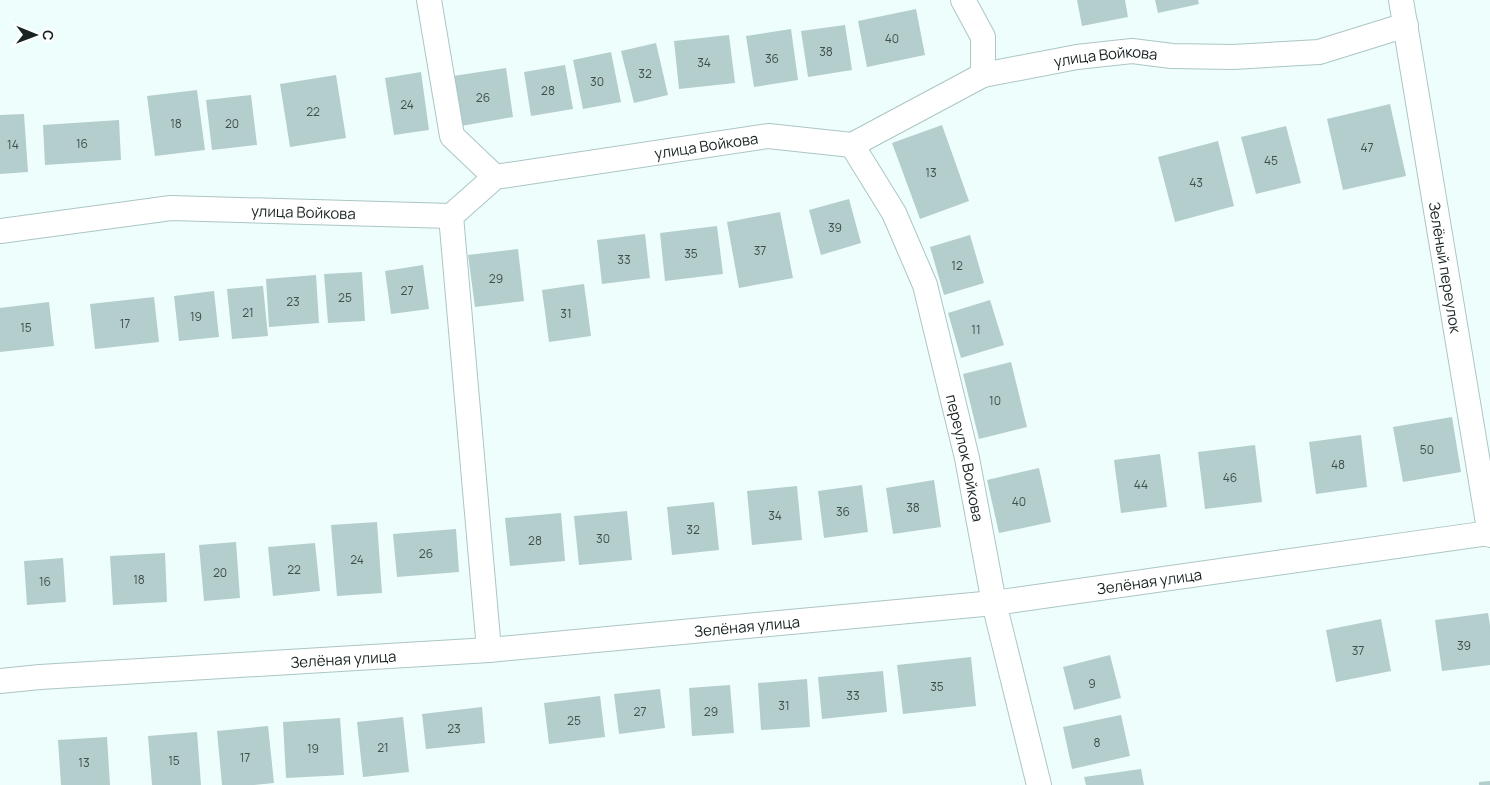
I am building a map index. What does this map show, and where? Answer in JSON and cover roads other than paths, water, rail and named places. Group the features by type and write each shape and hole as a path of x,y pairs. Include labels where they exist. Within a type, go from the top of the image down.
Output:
{"street":[{"path":"429,0 452,136 495,177 451,216 489,650"},
{"path":"963,0 983,37 983,75"},
{"name":"Зелёный переулок","path":"1401,0 1490,534"},
{"name":"улица Войкова","path":"495,177 768,136 852,145 983,75 1077,57 1132,51 1172,56 1233,58 1320,52 1406,25"},
{"name":"переулок Войкова","path":"852,145 894,213 925,285 967,458 994,603 1039,785"},
{"name":"улица Войкова","path":"0,230 170,208 451,216"},
{"name":"Зелёная улица","path":"0,681 489,650 994,603 1490,534"}]}
